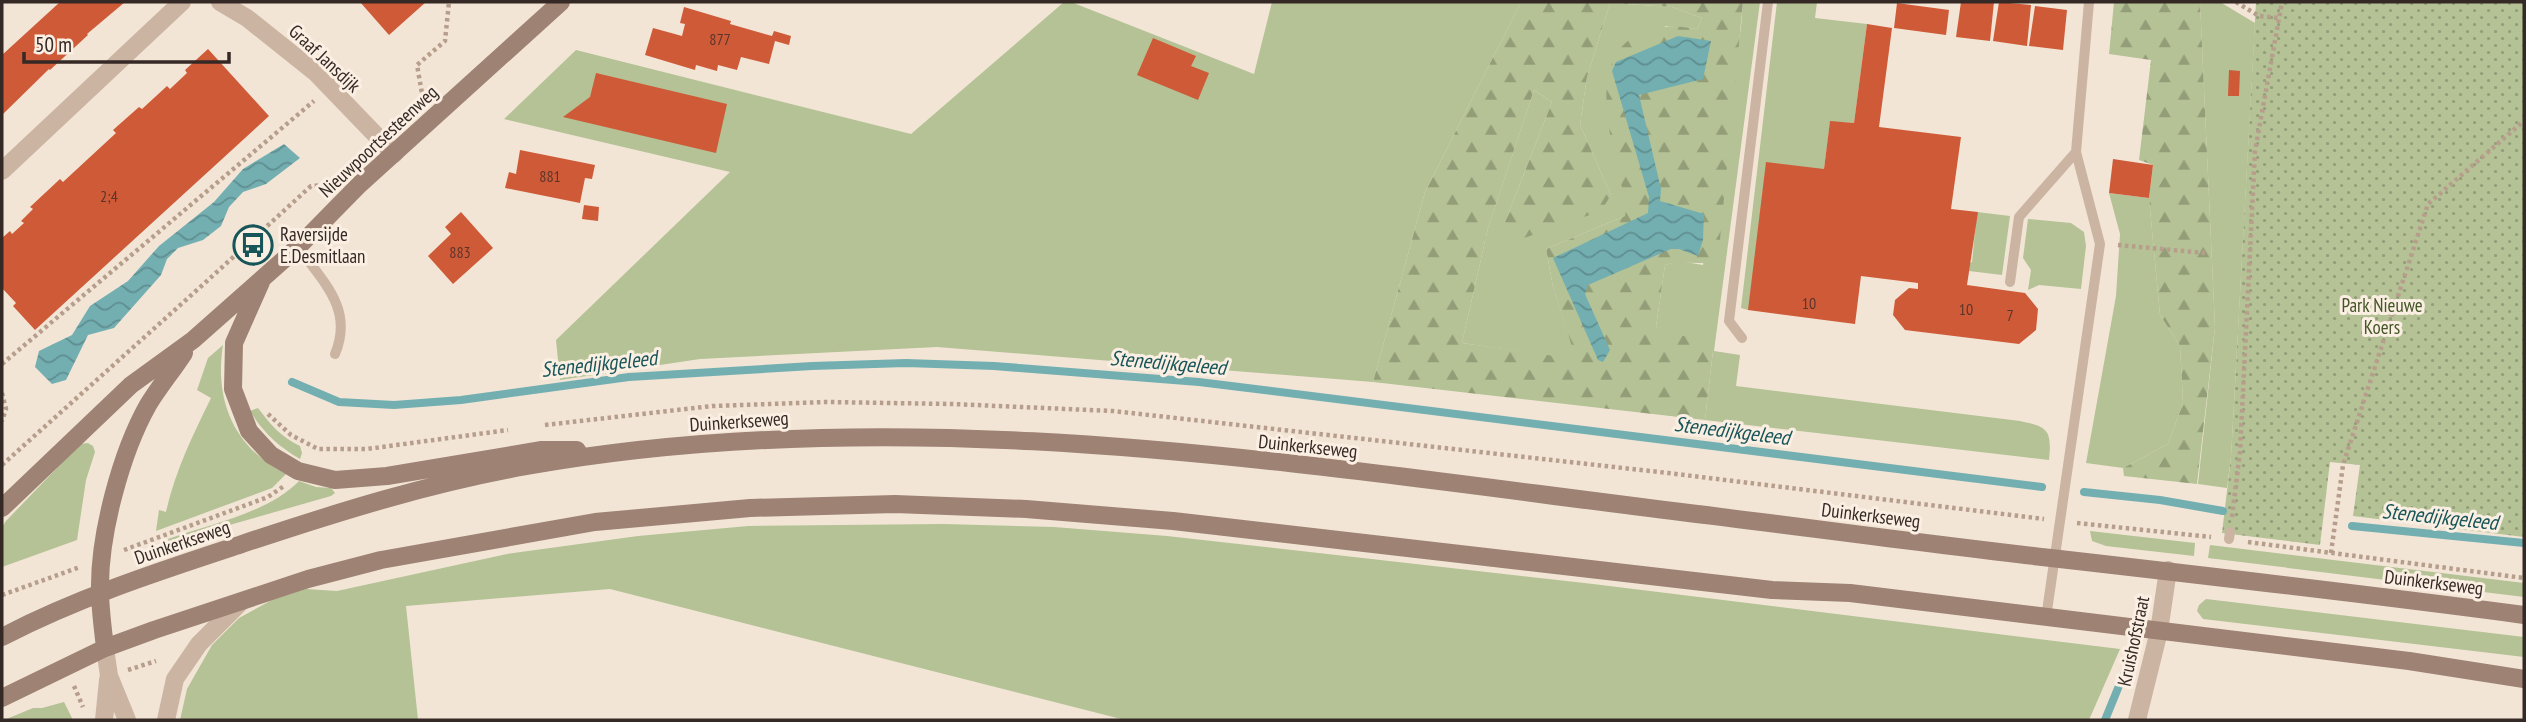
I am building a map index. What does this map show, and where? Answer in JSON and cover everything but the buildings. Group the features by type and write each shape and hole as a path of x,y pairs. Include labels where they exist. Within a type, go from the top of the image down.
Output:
{"main road":[{"name":"Nieuwpoortsesteenweg","path":"2,509 131,385 193,340 298,247 360,184 561,2"},
{"path":"264,276 234,343 233,389 249,431 271,456 298,471 335,480 387,476 542,450 643,449"},
{"name":"Nieuwpoortsesteenweg","path":"106,648 100,592 101,559 127,452 148,406 193,340"},
{"name":"Duinkerkseweg","path":"100,592 296,526 437,486 525,466 643,449 757,440 944,438 1072,443 1328,468 2524,615"},
{"path":"2,698 106,648 154,630 308,579 381,560 595,522 750,508 895,504 1027,509 1173,521 1772,590 1850,593 2409,661 2524,679"},
{"path":"2,637 38,618 100,592"}],"street":[{"path":"2,172 182,2"},
{"name":"Graaf Jansdijk","path":"220,2 247,18 316,73 394,154"},
{"name":"Kruishofstraat","path":"2137,720 2159,631 2168,570"},
{"path":"166,720 175,679 199,644 241,602"},
{"name":"Nieuwpoortsesteenweg","path":"106,648 109,676 127,720"},
{"path":"104,720 109,676"}],"lane":[{"path":"1742,338 1729,321 1768,2"},
{"path":"2046,618 2100,244 2076,152 2089,2"},
{"path":"2010,282 2019,217 2076,152"},
{"path":"298,247 341,313 343,336 335,354"}],"path":[{"path":"426,124 417,65 445,41 449,2"},
{"path":"2235,2 2259,16 2278,18"},
{"path":"2282,2 2255,151 2240,452 2229,536 2524,579"},
{"path":"2,364 330,87"},
{"path":"2332,553 2343,466 2428,204 2524,121"},
{"path":"2,464 218,272 310,186 360,184"},
{"path":"2100,244 2205,253"},
{"path":"2,393 6,409 2,421"},
{"path":"2,595 268,497 280,490 318,449"}],"green space":[{"path":"1064,2 1071,2 1254,74 1272,2 1521,2 1425,192 1373,382 937,347 700,359 560,380 556,340 730,172 504,119 576,50 911,134"},
{"path":"1521,2 1743,2 1718,260 1665,265 1656,327 1696,340 1713,351 1705,420 1373,382 1425,192","holes":["1610,3 1672,7 1702,18 1697,29 1668,26 1636,36 1618,52 1609,73 1606,98 1609,126 1626,205 1625,216 1546,249 1553,287 1576,359 1462,343 1488,228 1534,90 1552,102 1505,222 1524,238 1601,211 1611,195 1580,125 1587,77"]},
{"path":"1743,2 1760,2 1714,351 1740,355 1736,386 2029,423 2042,428 2049,436 2049,460 1705,420 1713,351 1656,327 1665,265 1679,261 1703,265"},
{"path":"1777,2 1817,2 1815,18 1867,24 1854,123 1830,122 1824,169 1748,310 1741,308"},
{"path":"2114,2 2200,2 2215,327 2197,484 2124,476 2123,468 2168,444 2183,403 2180,346 2160,315 2149,198 2153,165 2139,160 2151,60 2109,54"},
{"path":"2200,2 2220,2 2255,23 2231,457 2227,488 2198,484 2215,327"},
{"name":"Park Nieuwe Koers","path":"2256,2 2524,2 2524,537 2353,516 2360,465 2330,462 2320,545 2222,533 2231,457"},
{"path":"1610,3 1672,7 1702,18 1697,29 1665,26 1625,216 1546,249 1553,287 1577,360 1462,343 1488,228 1534,90 1552,102 1505,222 1611,195 1580,125 1587,77"},
{"path":"2109,193 2149,198 2160,315 2180,346 2183,403 2168,444 2123,468 2086,463 2116,296 2120,234"},
{"path":"1977,212 2010,216 2002,275 1969,271"},
{"path":"2028,219 2071,223 2084,232 2086,246 2081,289 2039,285 2028,290 2031,270 2023,258"},
{"path":"223,345 222,386 232,421 253,451 286,474 272,488 156,531 159,510 166,512 179,468 211,398 197,390 208,358"},
{"path":"258,408 276,430 300,446 300,459 278,444 260,426 250,411"},
{"path":"88,443 93,446 95,452 86,480 77,540 2,567 2,527 6,521 80,444"},
{"path":"299,481 316,487 331,488 335,493 233,524 169,548 168,539 255,509 286,492"},
{"path":"943,524 1054,527 1167,536 1593,584 2120,649 2089,720 1125,720 610,589 406,606 418,720 180,720 187,689 212,645 239,618 272,600 306,589 337,591 507,554 638,536 748,526"},
{"path":"2090,531 2195,543 2194,556 2106,546 2092,541"},
{"path":"2210,545 2524,583 2524,597 2208,558"},
{"path":"2206,599 2524,637 2524,657 2203,619 2197,611"},
{"path":"64,702 73,720 4,720 33,708"}],"water":[{"path":"1678,36 1711,41 1703,79 1639,95 1661,189 1660,201 1704,214 1703,240 1698,256 1671,249 1588,285 1585,294 1610,350 1603,362 1598,360 1553,258 1648,213 1649,197 1612,71 1616,62"},
{"path":"284,144 300,158 266,184 243,192 229,207 221,226 203,240 178,248 167,259 161,275 114,328 88,335 66,380 52,384 35,367 39,351 72,335 90,306 128,281 159,246 214,202 243,169"}],"waterway":[{"name":"Stenedijkgeleed","path":"292,382 339,402 394,405 461,400 629,377 906,363 994,366 1199,382 2042,487"},
{"name":"Stenedijkgeleed","path":"2084,492 2160,500 2223,511"},
{"name":"Stenedijkgeleed","path":"2352,526 2524,543"},
{"path":"2105,720 2123,676"}],"place":[{"name":"Raversijde E.Desmitlaan","path":"253,245"}]}
